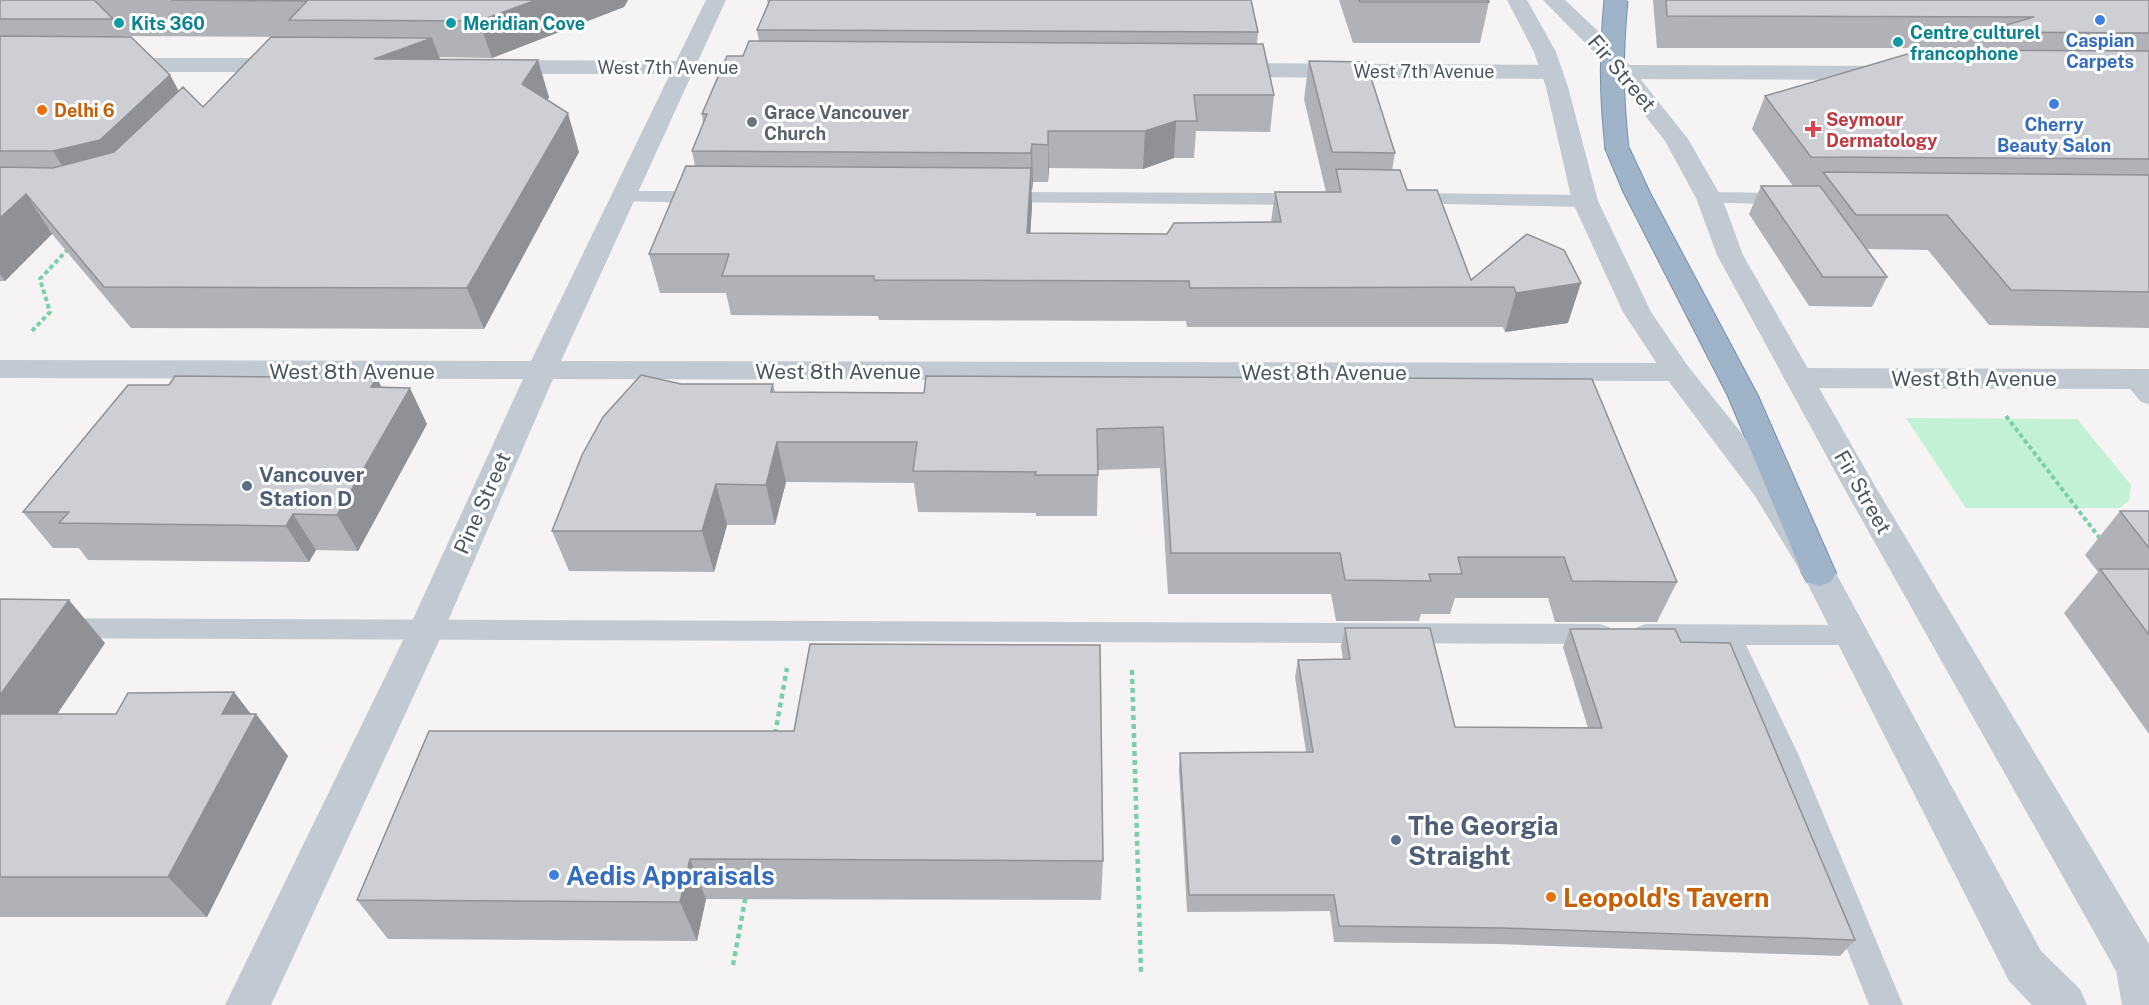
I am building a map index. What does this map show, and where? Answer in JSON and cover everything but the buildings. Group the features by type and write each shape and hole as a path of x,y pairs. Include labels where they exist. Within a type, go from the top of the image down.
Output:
{"highway":[{"path":"1616,0 1611,56 1611,98 1617,148 1637,193 1749,409 1819,573"}],"street":[{"name":"Pine Street","path":"248,1005 426,630 622,196 716,0"},
{"path":"1517,0 1545,52 1552,72 1585,201 1637,312 1677,372 1767,488 1819,573 2025,966 2064,1005"},
{"name":"Fir Street","path":"1553,0 1582,26 1624,72 1676,139 1709,198 1730,255 1866,498 2137,966 2145,1005"},
{"path":"96,65 310,66"},
{"name":"West 7th Avenue","path":"477,66 785,68"},
{"name":"West 7th Avenue","path":"1202,70 1552,72"},
{"path":"1624,72 1915,73"},
{"name":"West 8th Avenue","path":"0,369 1677,372"},
{"name":"West 8th Avenue","path":"1799,378 2144,385"}],"lane":[{"path":"232,84 251,65"},
{"path":"622,196 726,197"},
{"path":"978,198 1325,199"},
{"path":"1709,198 1808,199"},
{"path":"1385,199 1585,201"},
{"path":"0,628 1850,635"},
{"path":"1728,635 1785,756 1886,1005"}],"path":[{"path":"27,336 50,312 40,279 73,245"},
{"path":"2003,411 2108,549"},
{"path":"773,745 788,664"},
{"path":"1120,668 1132,669 1141,972"},
{"path":"733,965 748,884"}],"green space":[{"path":"1906,418 2077,419 2131,485 2129,500 2120,508 1966,508"}],"place":[{"name":"Caspian Carpets","path":"2100,20"},
{"name":"Kits 360","path":"119,23"},
{"name":"Meridian Cove","path":"451,23"},
{"name":"Centre culturel francophone","path":"1898,42"},
{"name":"Cherry Beauty Salon","path":"2054,104"},
{"name":"Delhi 6","path":"42,110"},
{"name":"Grace Vancouver Church","path":"752,122"},
{"name":"Seymour Dermatology","path":"1813,129"},
{"name":"Vancouver Station D","path":"247,486"},
{"name":"The Georgia Straight","path":"1396,840"},
{"name":"Aedis Appraisals","path":"554,875"},
{"name":"Leopold's Tavern","path":"1551,897"}]}
